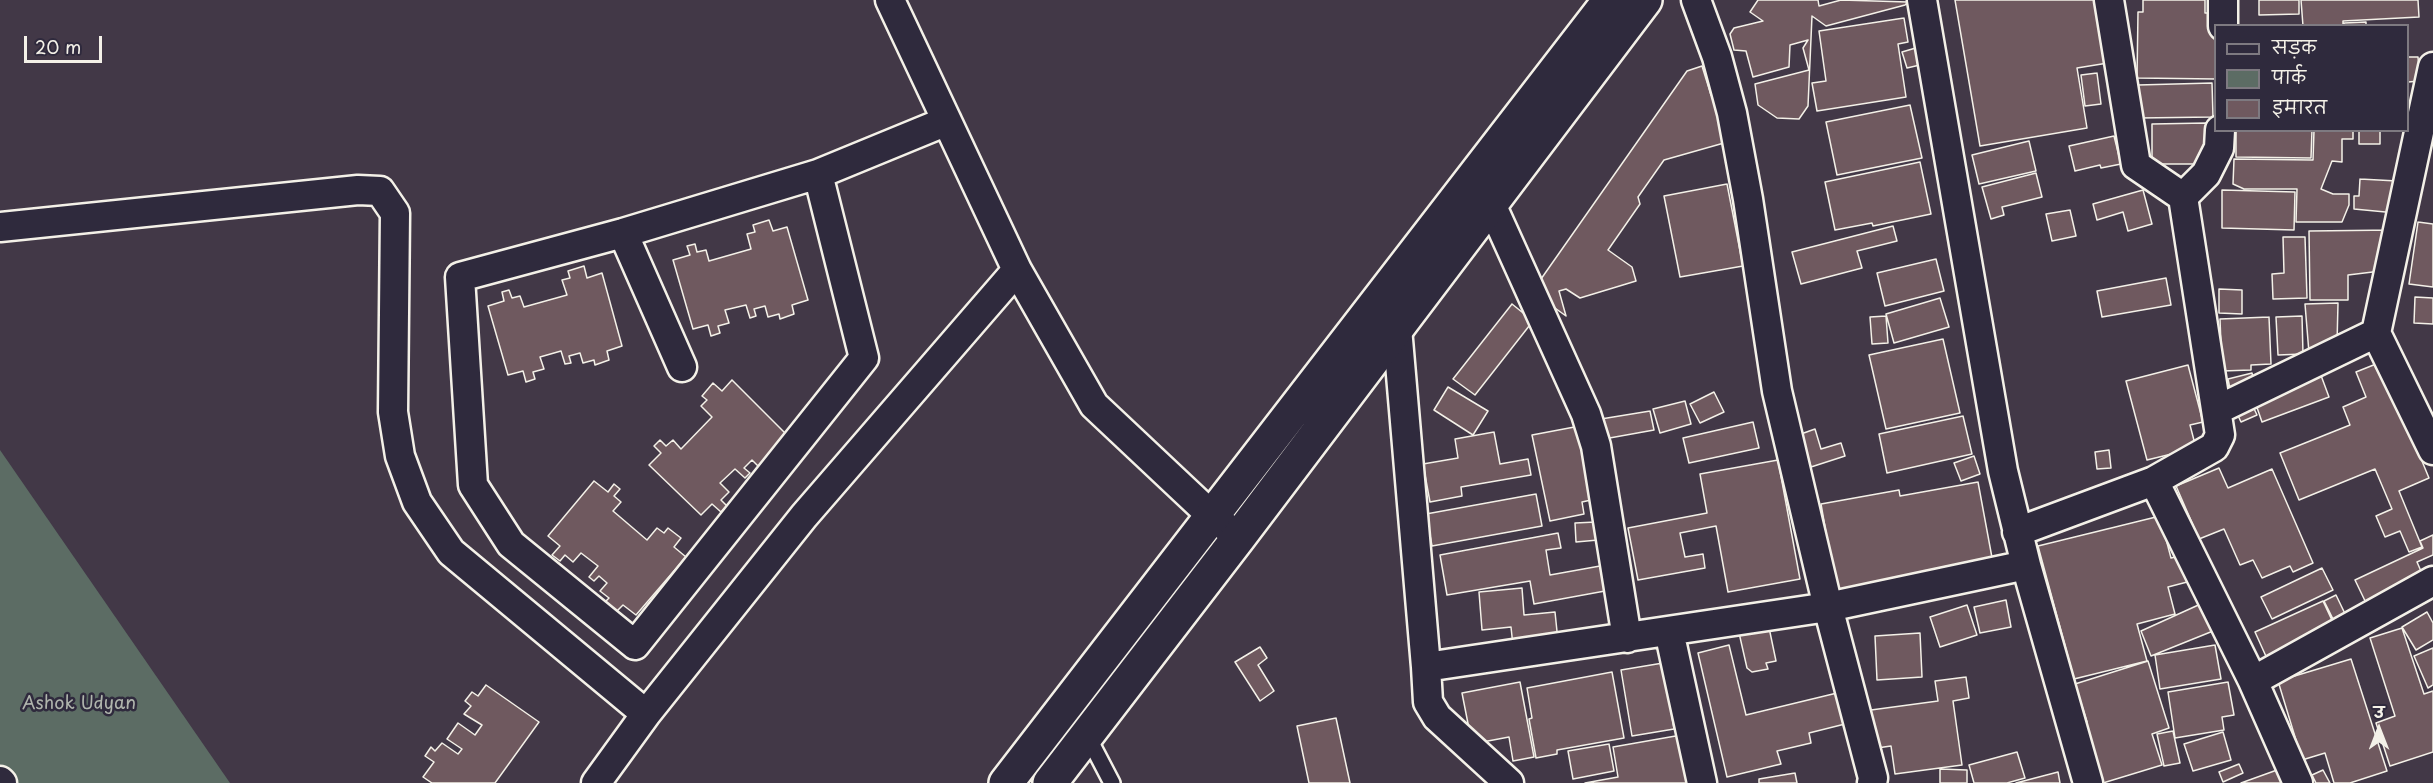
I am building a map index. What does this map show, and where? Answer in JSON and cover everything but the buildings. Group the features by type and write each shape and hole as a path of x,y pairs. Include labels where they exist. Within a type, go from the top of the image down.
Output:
{"main road":[{"path":"1006,783 1610,0"},
{"path":"1050,783 1645,0"}],"street":[{"path":"890,0 1017,270 1094,405 1212,516 1239,537"},
{"path":"1696,0 1717,57 1732,113 1778,391 1828,607 1873,778 1872,783"},
{"path":"1922,0 2001,459 2026,566 2088,783"},
{"path":"2017,532 2154,481 2214,447 2220,435 2182,197 2136,165 2109,0"},
{"path":"2223,0 2223,24"},
{"path":"2433,67 2376,333 2433,450"},
{"path":"818,174 864,358 635,645 511,544 473,485 460,277 623,233 818,174 947,122"},
{"path":"2182,197 2206,174 2218,148 2220,132"},
{"path":"0,227 358,190 380,191 395,213 393,412 400,456 417,502 451,552 646,714"},
{"path":"1491,204 1586,414 1596,446 1627,638"},
{"path":"623,233 682,367"},
{"path":"596,783 646,714 804,516 1017,270"},
{"path":"1397,328 1428,702 1437,717 1509,783"},
{"path":"2217,410 2376,333"},
{"path":"2154,481 2253,681 2298,783"},
{"path":"1426,667 1828,607 2026,566"},
{"path":"2253,681 2433,581"},
{"path":"1669,631 1702,783"}],"lane":[{"path":"1087,735 1112,783"}],"green space":[{"name":"Ashok Udyan","path":"0,450 230,783 0,783"}]}
